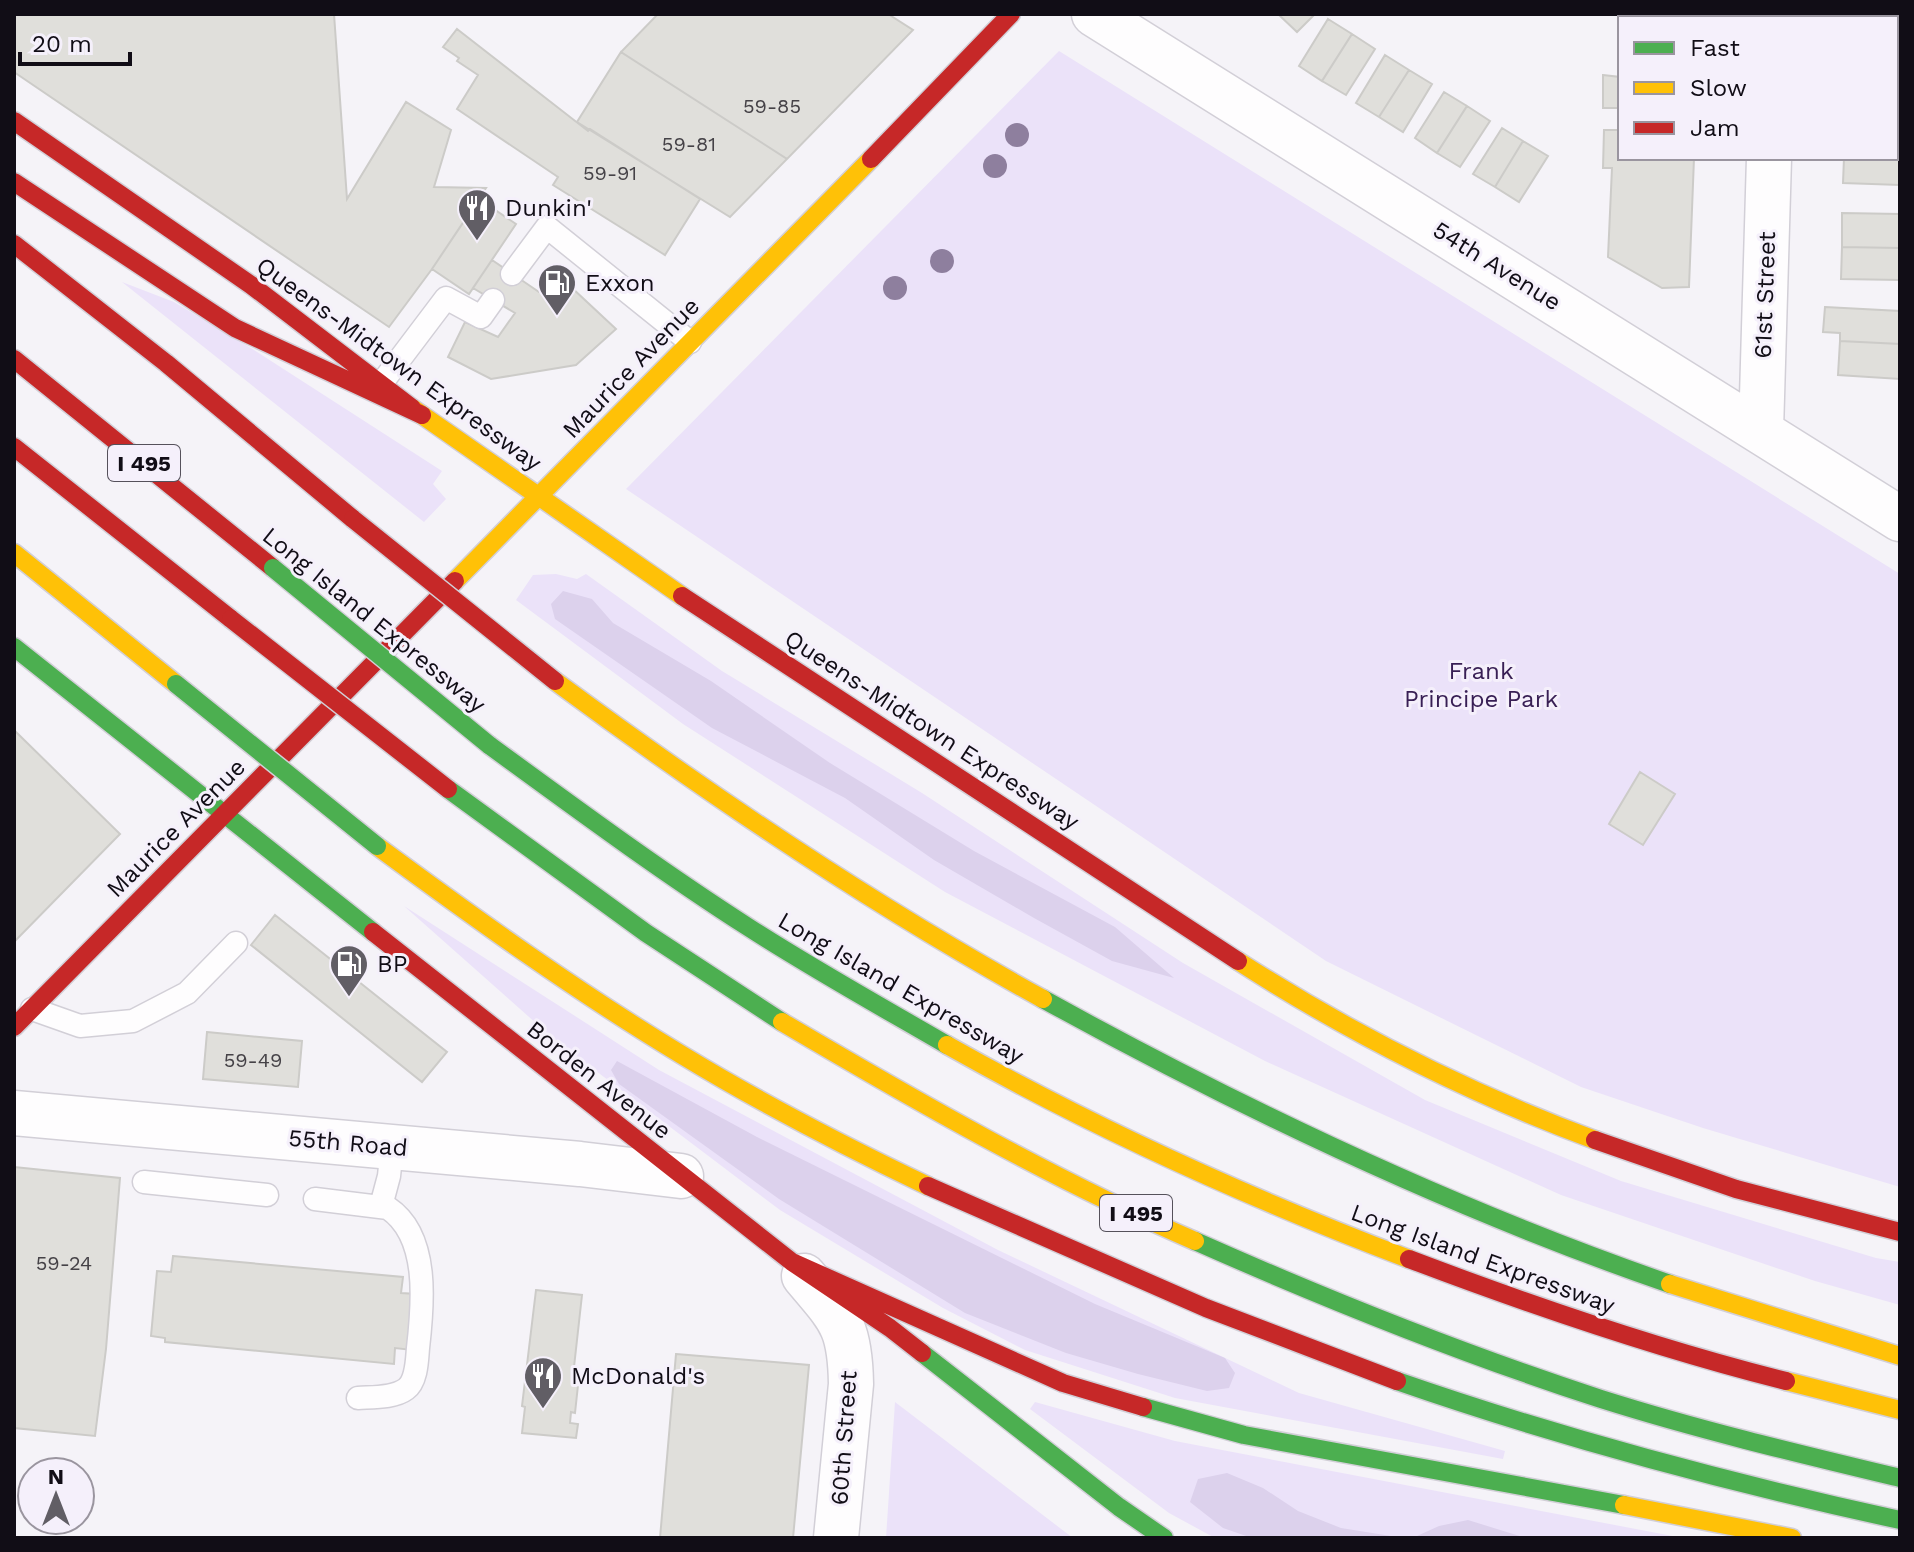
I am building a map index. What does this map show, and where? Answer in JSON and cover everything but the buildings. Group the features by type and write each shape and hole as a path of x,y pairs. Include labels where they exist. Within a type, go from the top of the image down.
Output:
{"main road":[{"name":"Maurice Avenue","path":"14,1027 538,497 1008,15"},
{"name":"Queens-Midtown Expressway","path":"14,121 254,287 422,415 538,497 830,695 1053,837 1218,949 1363,1034 1496,1100 1616,1150 1786,1204 1900,1232"},
{"path":"14,182 235,328 422,415"},
{"path":"14,244 155,354 353,519 555,681 741,815 838,878 1025,989 1212,1087 1399,1177 1595,1258 1755,1313 1900,1356"},
{"name":"Long Island Expressway","path":"14,359 489,745 607,832 833,980 1065,1108 1304,1219 1427,1268 1553,1312 1780,1381 1900,1410"},
{"name":"I 495","path":"14,447 448,789 617,913 768,1013 932,1109 1097,1195 1282,1280 1476,1356 1691,1425 1900,1478"},
{"path":"14,553 377,846 541,964 686,1058 858,1152 1053,1244 1362,1370 1669,1464 1900,1520"},
{"name":"Borden Avenue","path":"14,647 681,1176 792,1262 890,1328 1119,1507 1164,1538"},
{"path":"792,1262 1063,1383 1181,1419 1244,1435 1792,1538"}],"street":[{"name":"54th Avenue","path":"1094,14 1900,519"},
{"name":"61st Street","path":"1761,431 1769,160"},
{"name":"55th Road","path":"14,1113 580,1164 681,1176"},
{"name":"60th Street","path":"792,1262 841,1320 848,1339 851,1384 836,1538"}],"lane":[{"path":"512,274 547,227 690,342"},
{"path":"381,384 446,298 481,317 493,300"},
{"path":"32,1009 80,1026 133,1021 187,993 236,943"},
{"path":"381,1206 392,1147"},
{"path":"144,1182 267,1195"},
{"path":"315,1199 381,1206 398,1215 418,1260 423,1296 416,1368 410,1385 404,1390 382,1396 358,1398"}],"green space":[{"name":"Frank Principe Park","path":"1059,51 1900,574 1900,1187 1703,1128 1581,1087 1326,961 626,489"},
{"path":"122,282 174,302 442,471 433,484 446,499 424,522"},
{"path":"556,574 577,579 586,574 722,671 922,793 1183,963 1425,1100 1621,1181 1876,1258 1900,1262 1900,1305 1815,1281 1561,1195 1265,1061 945,892 683,724 516,600 533,575"},
{"path":"404,906 659,1070 998,1250 1299,1393 1505,1451 1503,1459 1175,1398 1025,1350 943,1308 780,1210 555,1040"},
{"path":"895,1402 1073,1538 886,1538"},
{"path":"1035,1402 1175,1441 1683,1538 1215,1538 1169,1513 1030,1409"}],"shaded area":[{"path":"563,591 592,599 613,623 711,681 830,763 974,851 1115,927 1174,978 1112,961 934,860 845,798 712,728 555,619 551,604"},
{"path":"617,1061 757,1137 1095,1304 1225,1358 1235,1373 1229,1388 1207,1391 1138,1374 1066,1353 965,1313 779,1199 619,1084 611,1070"},
{"path":"1227,1473 1263,1488 1298,1511 1341,1528 1391,1536 1417,1536 1439,1526 1468,1520 1526,1538 1252,1538 1223,1528 1190,1502 1198,1479"}],"traffic: fast":[{"path":"273,568 489,745"},
{"path":"14,647 373,932"},
{"path":"176,684 377,846"},
{"path":"489,745 715,905 797,958 947,1045"},
{"path":"448,789 646,933 782,1022"},
{"path":"1043,999 1195,1080 1350,1155 1509,1223 1670,1284"},
{"path":"1195,1241 1396,1325 1549,1382 1675,1421 1900,1478"},
{"path":"922,1353 1119,1507 1164,1538"},
{"path":"1397,1381 1521,1422 1646,1458 1900,1520"},
{"path":"1143,1407 1244,1435 1624,1505"}],"traffic: slow":[{"path":"455,581 871,159"},
{"path":"412,408 682,596"},
{"path":"14,553 176,684"},
{"path":"555,681 673,766 855,888 1043,999"},
{"path":"377,846 527,954 682,1055 803,1124 928,1186"},
{"path":"1238,961 1324,1013 1412,1060 1503,1103 1595,1140"},
{"path":"782,1022 934,1110 1037,1165 1195,1241"},
{"path":"947,1045 1059,1105 1174,1161 1409,1259"},
{"path":"1670,1284 1900,1356"},
{"path":"1786,1381 1900,1410"},
{"path":"1624,1505 1792,1538"}],"traffic: jam":[{"path":"871,159 1011,14"},
{"path":"14,121 251,285 412,408"},
{"path":"14,182 235,328 422,415"},
{"path":"14,244 166,363 353,519"},
{"path":"14,359 273,568"},
{"path":"14,447 231,619"},
{"path":"353,519 555,681"},
{"path":"14,1027 455,581"},
{"path":"682,596 1238,961"},
{"path":"231,619 448,789"},
{"path":"373,932 792,1262 922,1353"},
{"path":"1595,1140 1736,1189 1900,1232"},
{"path":"928,1186 1206,1308 1397,1381"},
{"path":"1409,1259 1596,1326 1786,1381"},
{"path":"792,1262 1063,1383 1143,1407"}],"place":[{"name":"Dunkin'","path":"477,242"},
{"name":"Exxon","path":"557,317"},
{"name":"BP","path":"349,998"},
{"name":"McDonald's","path":"543,1410"}]}
